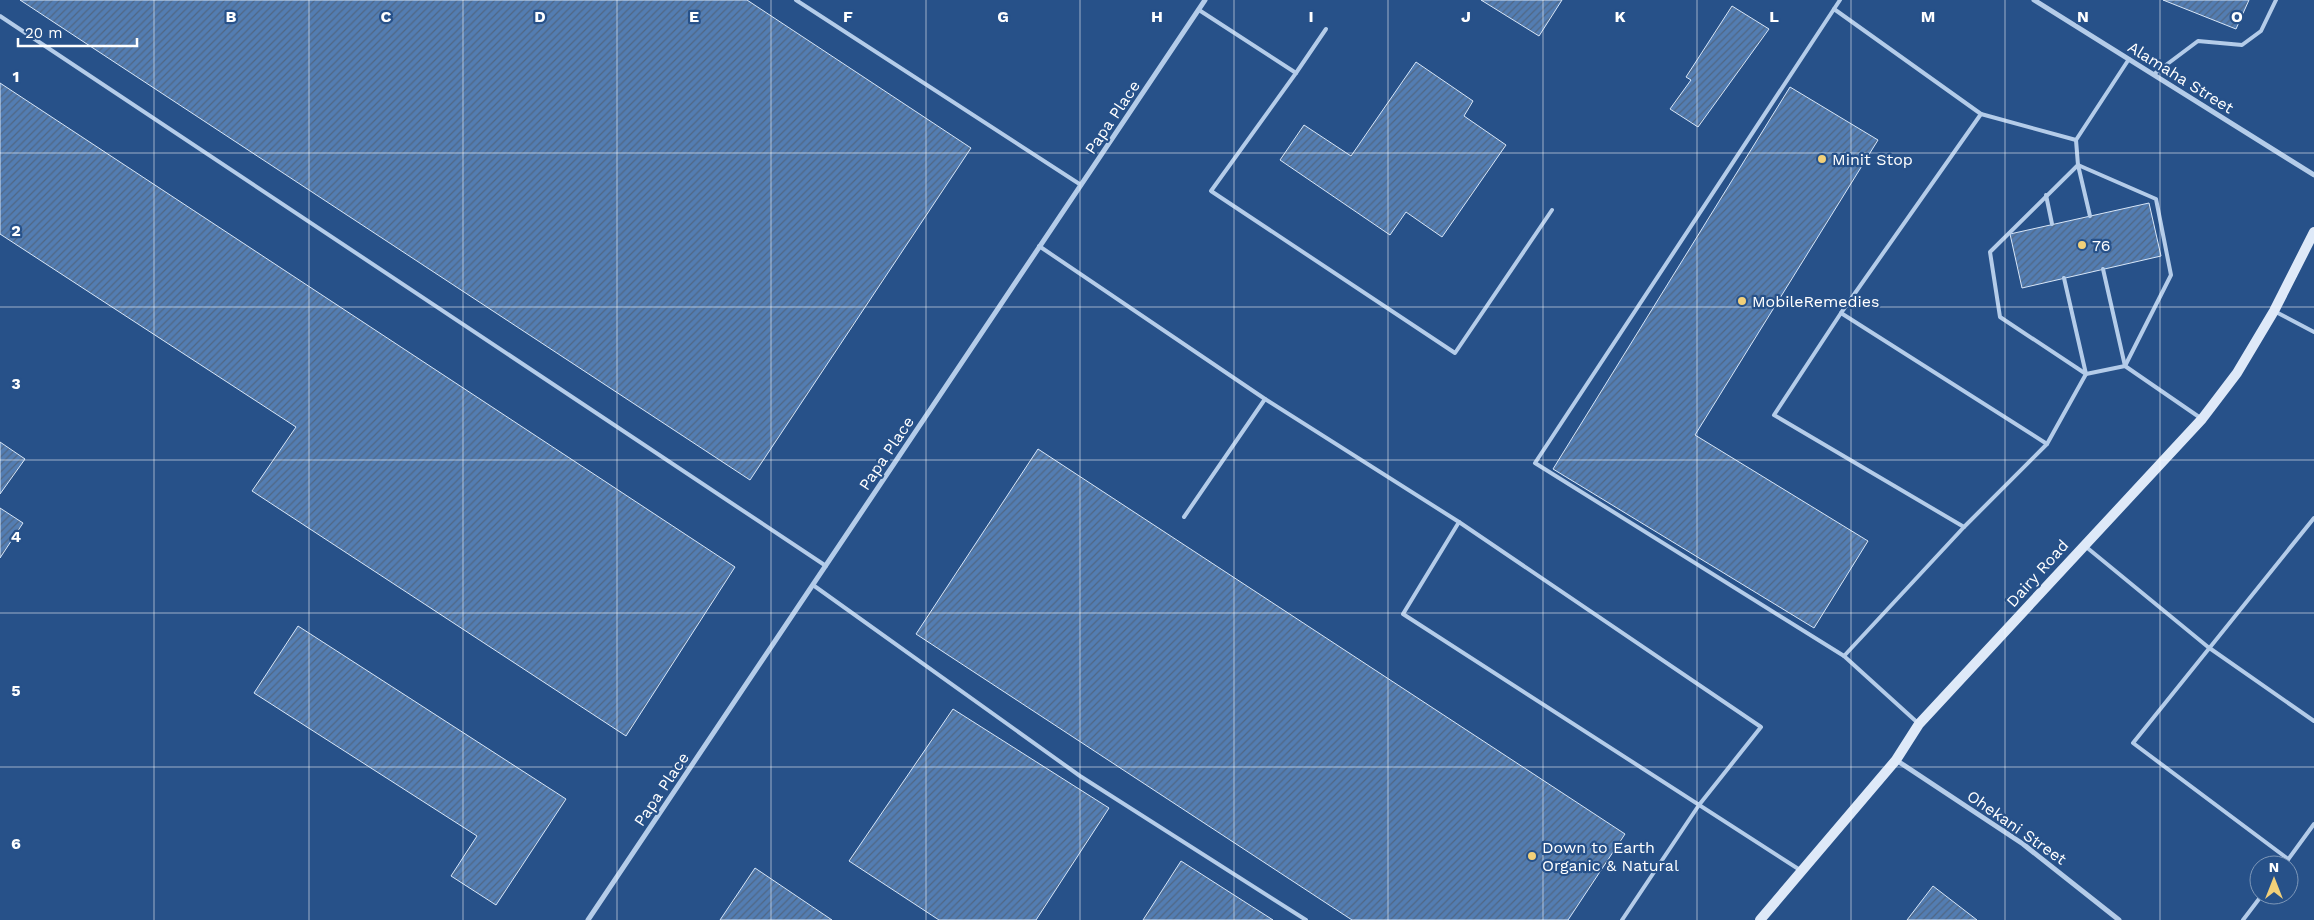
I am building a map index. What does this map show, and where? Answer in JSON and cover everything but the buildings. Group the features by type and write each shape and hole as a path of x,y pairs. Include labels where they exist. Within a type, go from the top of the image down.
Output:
{"main road":[{"name":"Dairy Road","path":"1760,920 1896,760 1919,724 2083,544 2202,419 2237,373 2274,311 2314,232"}],"street":[{"name":"Papa Place","path":"588,920 1205,0"},
{"name":"Alamaha Street","path":"2034,0 2314,175"},
{"name":"Ohekani Street","path":"1896,760 2023,844 2119,920"}],"lane":[{"path":"796,0 1081,185"},
{"path":"1840,0 1535,463 1844,656 1919,724"},
{"path":"2154,74 2198,41 2242,45 2261,31 2276,0"},
{"path":"1198,10 1296,73"},
{"path":"1834,10 1981,114 2076,140"},
{"path":"0,16 826,566"},
{"path":"1326,29 1211,191 1455,353 1552,210"},
{"path":"2090,216 2078,165 2076,140 2129,59"},
{"path":"1964,527 1774,415 1841,313 1981,114"},
{"path":"2078,165 1990,252 2000,316 2086,374 2125,366"},
{"path":"2078,165 2156,199 2171,275 2125,366"},
{"path":"2046,195 2052,224"},
{"path":"1039,246 1265,399 1459,522 1761,727 1699,805 1622,920"},
{"path":"2102,269 2125,366 2202,419"},
{"path":"1844,656 1964,527 2047,444 2086,374 2064,278"},
{"path":"2274,311 2314,332"},
{"path":"1841,313 2047,444"},
{"path":"1184,518 1265,399"},
{"path":"2283,855 2134,744 2208,647 2314,518"},
{"path":"1459,522 1404,614 1802,871"},
{"path":"2083,544 2208,647 2314,721"},
{"path":"813,585 1080,776 1306,920"},
{"path":"2291,855 2314,824"},
{"path":"2243,920 2254,905"}],"place":[{"name":"Minit Stop","path":"1822,159"},
{"name":"76","path":"2082,245"},
{"name":"MobileRemedies","path":"1742,301"},
{"name":"Down to Earth Organic & Natural","path":"1532,856"}]}
